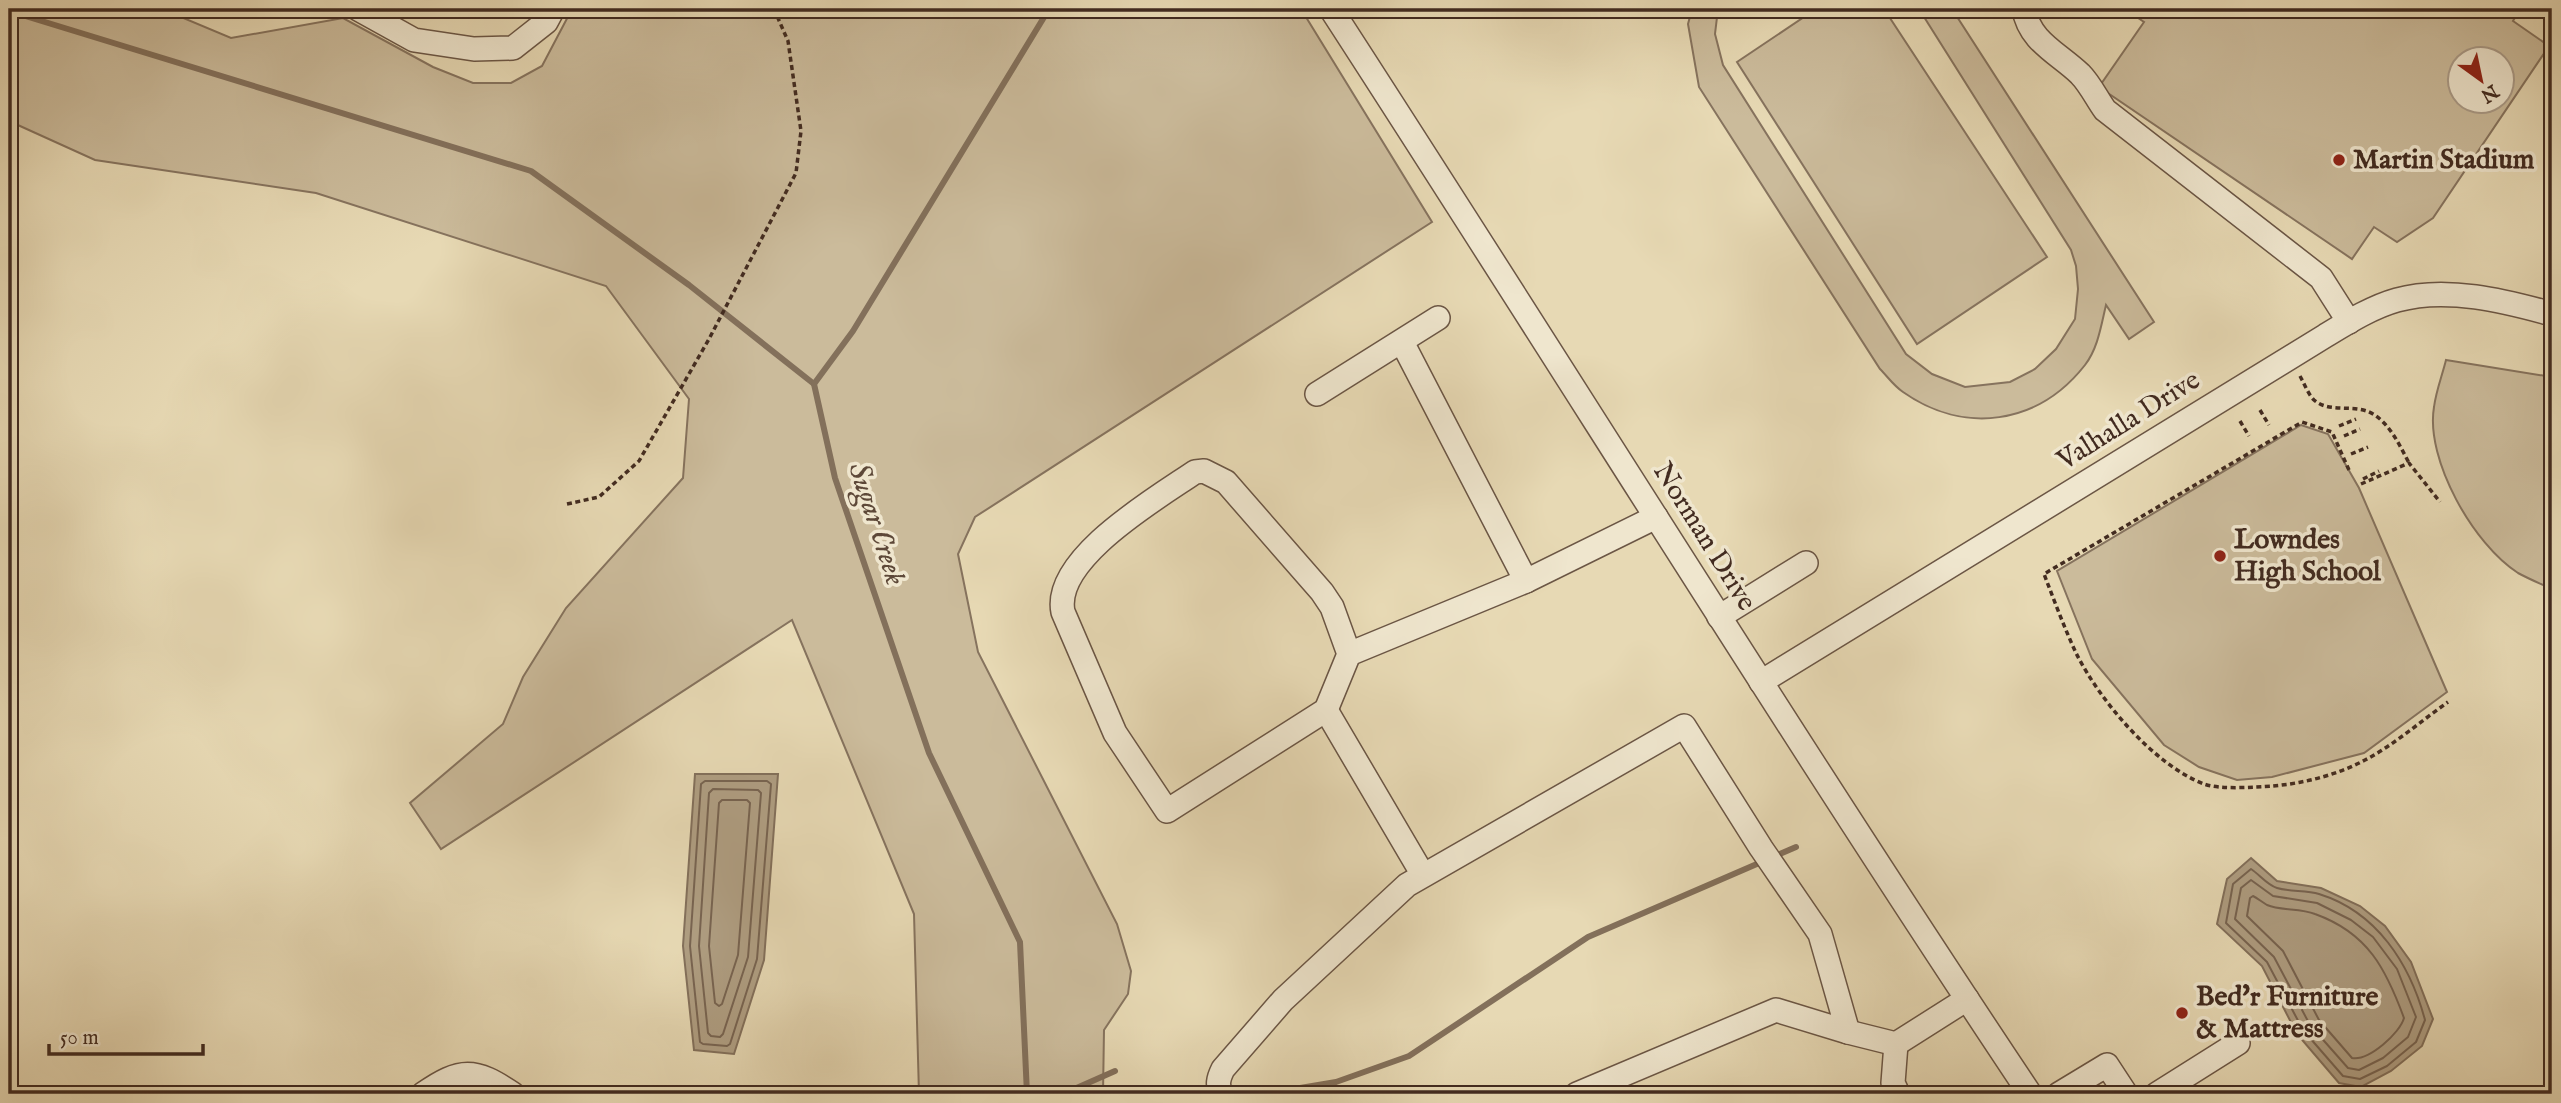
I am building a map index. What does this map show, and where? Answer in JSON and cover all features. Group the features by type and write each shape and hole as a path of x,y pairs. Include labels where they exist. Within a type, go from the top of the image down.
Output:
{"street":[{"path":"358,9 414,40 474,49 513,48 546,22 553,9"},
{"name":"Norman Drive","path":"1331,9 1462,209 1719,617 2030,1094"},
{"path":"2024,9 2026,20 2040,41 2081,75 2105,110 2321,278 2349,322"},
{"name":"Valhalla Drive","path":"1761,682 2349,322 2398,300 2434,295 2487,299 2552,314"},
{"path":"1317,394 1438,318"},
{"path":"1402,342 1526,581"},
{"path":"1204,471 1226,482 1322,592 1332,607 1349,654 1326,710 1167,811 1115,733 1063,612 1062,593 1066,582 1105,535 1195,472 1204,471"},
{"path":"1349,654 1526,581 1656,517"},
{"path":"1719,617 1806,563"},
{"path":"1326,710 1423,875"},
{"path":"1221,1094 1218,1078 1223,1069 1283,1000 1407,885 1684,726 1761,848 1820,934 1848,1032"},
{"path":"1577,1094 1776,1010 1896,1044 1967,999"},
{"path":"2158,1094 2238,1043"},
{"path":"1896,1044 1893,1083 1898,1094"},
{"path":"2059,1094 2107,1065 2126,1094"},
{"path":"423,1094 444,1080 464,1073 493,1081 513,1094"}],"path":[{"path":"567,504 600,497 639,461 709,339 796,173 801,131 788,41 774,9"},
{"path":"2299,375 2314,400 2338,409 2349,407 2362,410 2381,420 2409,463 2440,502"},
{"path":"2260,410 2269,425"},
{"path":"2339,426 2356,419"},
{"path":"2241,421 2249,436"},
{"path":"2349,470 2332,432 2302,422 2044,574 2067,631 2095,685 2125,721 2175,769 2207,785 2280,785 2336,774 2367,760 2448,702"},
{"path":"2344,436 2360,429"},
{"path":"2351,454 2368,447"},
{"path":"2379,471 2362,481 2409,463"}],"shaded area":[{"path":"9,9 162,9 231,38 343,18 433,67 473,83 511,83 542,66 572,9 1301,9 1432,222 975,517 958,554 978,652 1117,924 1131,971 1128,994 1104,1030 1103,1094 919,1094 914,914 792,620 441,849 410,803 503,724 523,677 566,608 683,478 689,399 606,286 316,193 95,160 9,121"},
{"path":"1692,9 1718,9 1715,34 1723,65 1906,354 1932,374 1965,387 2010,382 2035,369 2056,349 2075,319 2078,289 2071,250 1919,9 1952,9 2154,322 2129,339 2106,305 2096,344 2085,365 2066,385 2045,401 2023,411 1999,417 1975,418 1926,406 1903,392 1880,369 1699,87 1688,24"},
{"path":"1816,9 1884,9 2047,257 1917,344 1737,62"},
{"name":"Martin Stadium","path":"2125,9 2520,9 2513,21 2549,46 2516,95 2516,46 2446,46 2446,116 2502,116 2433,218 2397,242 2374,227 2352,259 2099,87 2144,22"},
{"path":"2446,360 2552,377 2552,589 2518,573 2501,560 2485,543 2456,499 2437,451 2433,428 2435,401"},
{"path":"2301,425 2328,434 2359,488 2447,692 2364,753 2272,777 2237,780 2199,767 2164,745 2092,659 2057,571"}],"water":[{"path":"695,774 778,774 764,960 734,1054 694,1050 683,946"},
{"path":"2251,858 2277,881 2321,888 2360,906 2385,926 2411,962 2433,1019 2422,1046 2391,1071 2361,1087 2339,1083 2297,1034 2262,966 2217,924 2227,879"}],"waterway":[{"name":"Sugar Creek","path":"1027,1094 1020,942 929,753 835,478 814,384 853,331 1049,9"},
{"path":"9,11 531,171 689,285 814,384"},
{"path":"1264,1094 1336,1082 1409,1056 1588,937 1796,847"},
{"path":"1063,1094 1115,1071"}],"place":[{"name":"Martin Stadium","path":"2339,160"},
{"name":"Lowndes High School","path":"2220,556"},
{"name":"Bed'r Furniture & Mattress","path":"2182,1013"}]}
